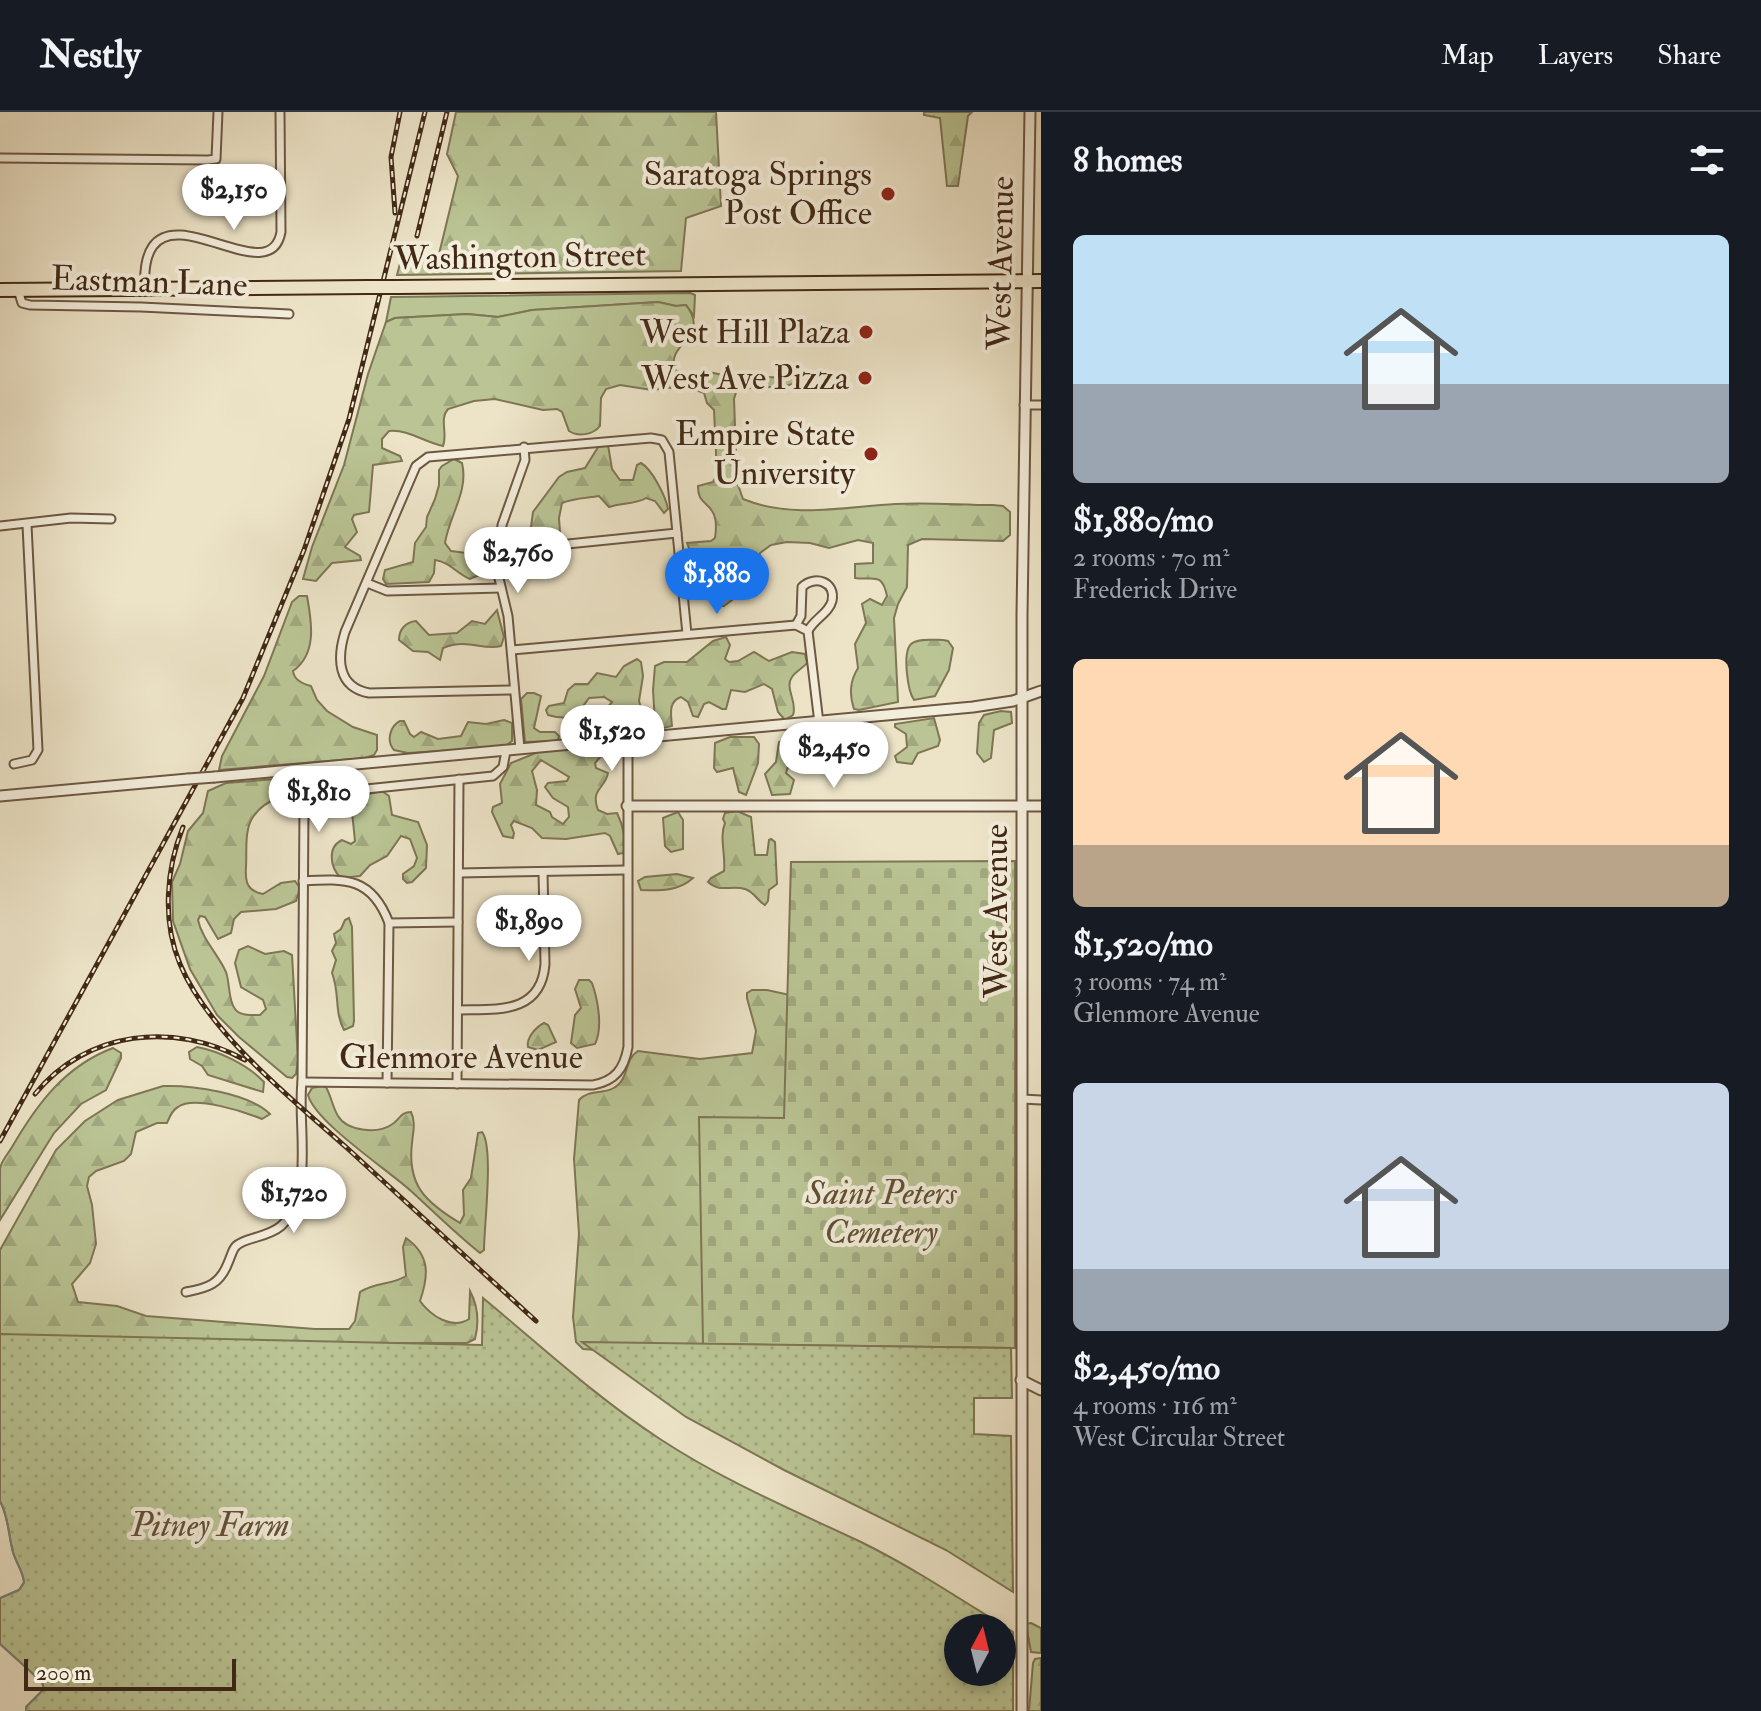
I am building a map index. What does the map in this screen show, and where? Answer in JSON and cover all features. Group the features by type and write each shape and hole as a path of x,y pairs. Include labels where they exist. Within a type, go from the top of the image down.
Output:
{"highway":[{"name":"Washington Street","path":"0,290 1041,281"}],"street":[{"path":"0,158 216,159 218,112"},
{"path":"144,289 146,261 152,248 168,235 198,238 252,252 276,247 281,232 280,112"},
{"name":"West Avenue","path":"1022,1711 1024,405 1030,112"},
{"name":"Eastman Lane","path":"18,290 22,303 30,305 289,314"},
{"path":"1024,405 1041,405"},
{"path":"514,690 369,693 349,685 343,674 341,646 412,474 422,460 435,455 651,438 662,440 669,452 687,634"},
{"path":"520,749 508,616 497,570 502,525 525,460 524,447"},
{"path":"0,526 71,518 111,519"},
{"path":"14,764 32,760 38,750 27,525"},
{"path":"498,551 677,533"},
{"path":"796,625 801,616 802,587 808,581 823,581 833,595 831,605 812,622 808,631 819,723"},
{"path":"367,583 387,591 501,588"},
{"path":"512,650 796,625 808,631"},
{"path":"0,796 819,723 973,707 1023,698 1041,691"},
{"name":"Glenmore Avenue","path":"302,1082 593,1085 615,1077 625,1064 628,1047 628,741"},
{"path":"186,1292 219,1281 234,1248 272,1232 283,1224 297,1203 302,1174 299,1105 302,1082 304,808 308,801 327,793 493,776 503,767 506,751"},
{"path":"457,1084 459,779"},
{"path":"627,806 1041,806"},
{"path":"459,873 626,870"},
{"path":"458,1010 513,1007 524,1003 538,989 544,979 545,964 543,872"},
{"path":"303,881 335,879 364,886 377,897 389,923 387,1083"},
{"path":"389,923 458,922"},
{"path":"1022,1099 1041,1100"},
{"path":"1021,1380 1041,1390"}],"green space":[{"path":"456,112 716,112 721,206 686,218 681,271 397,275 403,252 439,254 458,176 447,154"},
{"path":"924,112 972,112 968,116 958,186 947,186 940,118 924,115"},
{"path":"695,295 694,316 686,305 658,302 532,310 498,317 467,314 395,318 386,322 391,297"},
{"path":"658,302 686,305 693,316 691,333 676,354 676,371 796,378 796,383 786,386 737,389 734,399 737,482 743,499 780,509 799,510 919,503 993,505 1003,506 1010,512 1010,535 1003,541 922,539 908,545 907,587 894,618 898,702 859,710 854,709 851,698 852,682 858,668 855,644 866,623 862,604 870,599 882,605 887,596 879,580 855,578 855,564 873,563 873,543 858,540 829,548 810,543 771,545 760,553 758,567 732,581 732,600 724,606 719,606 713,598 698,598 690,593 691,584 705,582 712,576 710,562 691,553 687,543 715,538 715,517 701,499 698,486 713,482 717,474 714,410 707,403 704,393 685,386 652,390 620,385 606,389 601,398 600,426 585,434 569,431 562,412 557,409 543,410 495,399 474,401 448,409 444,417 443,446 403,432 389,431 382,439 382,448 400,456 402,461 373,465 369,512 354,515 352,519 357,532 345,547 360,556 361,560 332,563 316,581 303,579 344,465 368,374 386,322 395,318 467,314 498,317 532,310"},
{"path":"600,444 608,445 612,469 620,480 633,480 637,465 641,463 645,466 658,484 668,509 664,513 655,501 646,498 609,507 599,496 571,500 562,503 557,536 518,544 517,539 530,535 533,512 559,477 585,468"},
{"path":"454,459 462,463 463,484 445,543 451,551 477,557 479,575 470,579 435,560 434,573 429,582 386,584 383,579 385,570 413,562 415,543 426,527 439,485 439,470"},
{"path":"299,596 307,596 311,637 306,656 293,671 295,677 311,686 317,700 327,711 353,727 377,735 377,750 374,755 365,758 219,770 222,756 264,676 292,602"},
{"path":"497,610 504,637 501,646 452,645 443,648 440,660 428,652 413,651 399,640 402,629 412,622 416,621 429,635 457,633 472,621 485,624"},
{"path":"726,637 730,645 725,659 729,662 738,661 754,652 769,661 792,652 805,654 807,663 790,681 793,715 785,720 778,712 772,689 764,684 745,692 731,690 726,709 709,702 704,704 698,717 693,716 688,702 681,697 672,705 672,726 663,728 655,723 655,666 664,662 687,662 713,641"},
{"path":"943,640 953,648 949,670 935,696 914,700 907,672 908,649 918,641"},
{"path":"637,659 641,662 643,676 639,701 646,724 643,728 623,734 609,734 603,717 612,702 604,697 589,698 573,716 548,715 546,710 549,706 564,703 568,690 575,684 588,684 597,673 616,677 624,666"},
{"path":"527,693 541,696 534,728 540,732 555,732 559,736 558,741 525,742 521,699"},
{"path":"1011,712 1012,723 994,730 991,758 984,762 977,753 979,723 984,715"},
{"path":"934,718 940,740 938,746 918,753 912,764 897,762 895,756 907,747 906,734 895,724"},
{"path":"504,720 512,723 512,741 504,747 408,753 394,750 390,742 392,730 400,721 404,721 414,737 421,732 438,739 461,736 468,722 486,724"},
{"path":"819,731 826,735 821,768 788,767 786,773 794,780 790,794 772,795 765,774 776,762 779,742 788,740 792,756 807,756 812,749 812,734"},
{"path":"730,737 754,737 759,744 758,763 746,795 739,792 733,768 717,772 714,768 715,743"},
{"path":"604,745 608,748 595,763 596,768 608,773 597,793 596,803 598,810 607,814 617,813 624,833 623,853 618,854 610,836 605,833 566,839 542,838 532,828 514,821 511,825 513,838 503,836 492,812 493,807 502,803 500,784 511,763 543,750","holes":["541,760 569,777 567,781 548,783 545,787 553,798 568,807 569,817 563,824 536,805 537,790 532,771"]},
{"path":"354,773 358,776 352,783 272,801 261,807 250,822 246,841 248,885 253,891 263,894 281,883 295,881 300,888 296,901 276,909 241,912 234,919 231,933 218,939 205,917 200,916 198,920 226,972 231,1001 240,1013 260,1015 266,1009 263,1000 241,987 235,963 239,950 248,946 265,954 284,951 292,955 298,1060 296,1074 292,1078 287,1077 217,1015 190,969 173,921 172,882 188,831 203,813 208,791 226,783"},
{"path":"382,791 389,796 392,815 418,822 427,845 426,868 412,882 407,883 403,879 403,874 414,866 417,858 410,839 401,836 387,856 370,865 360,876 341,878 333,863 332,852 342,840 351,844 355,841 351,802 359,796"},
{"path":"737,811 751,817 755,855 767,855 769,840 775,842 777,884 769,890 765,905 745,889 721,888 708,882 724,871 723,819 725,813"},
{"path":"678,812 683,820 683,849 671,852 665,846 663,818"},
{"name":"Saint Peters Cemetery","path":"1015,861 1015,1348 703,1344 699,1117 784,1118 791,862"},
{"path":"677,874 693,878 682,886 662,890 641,890 638,881 645,877"},
{"path":"349,918 352,927 354,1021 353,1026 344,1030 332,973 336,960 332,951 336,943 334,934"},
{"path":"579,980 592,983 599,1022 595,1044 577,1048 571,1043 575,1015 581,1008 575,989"},
{"path":"752,990 790,995 793,1076 742,1341 740,1345 623,1352 583,1349 576,1342 573,1317 579,1234 574,1159 579,1100 588,1094 615,1088 638,1051 700,1059 752,1053 756,1031 747,993"},
{"path":"544,1023 556,1042 538,1050 528,1047 532,1033"},
{"path":"197,1047 224,1055 250,1070 264,1082 263,1092 208,1075 202,1066 190,1059 189,1052"},
{"path":"113,1048 121,1053 121,1058 106,1090 81,1104 54,1133 0,1220 0,1169 22,1131 42,1102 67,1076 80,1065"},
{"path":"163,1086 204,1089 235,1096 270,1114 262,1119 220,1106 186,1104 174,1110 167,1123 157,1123 136,1132 131,1154 124,1161 96,1171 89,1177 87,1186 96,1244 90,1263 72,1284 78,1302 117,1306 146,1316 349,1329 355,1321 360,1292 406,1276 403,1247 406,1238 420,1251 425,1266 425,1283 420,1301 442,1320 462,1322 469,1319 470,1291 477,1315 475,1339 467,1343 306,1343 0,1425 0,1250 56,1150 85,1121 118,1100"},
{"path":"326,1087 338,1116 355,1128 385,1128 404,1113 411,1112 414,1123 411,1158 416,1181 428,1200 460,1223 464,1215 463,1190 471,1178 478,1133 482,1132 486,1140 488,1169 484,1250 480,1253 471,1246 324,1118 308,1095 312,1088"},
{"name":"Pitney Farm","path":"483,1298 592,1389 660,1439 733,1481 881,1552 984,1614 944,1614 944,1686 1013,1686 1013,1711 26,1711 26,1707 44,1689 42,1682 0,1644 0,1598 19,1590 24,1582 0,1501 0,1334 482,1345"},
{"path":"582,1342 1011,1348 1012,1398 974,1398 974,1434 1011,1436 1013,1592 946,1550 784,1470 686,1417"},
{"path":"1026,1624 1041,1628 1041,1653 1031,1652"},
{"path":"1041,1658 1041,1711 1029,1711 1033,1663"}],"waterway":[{"path":"0,1501 24,1583 19,1590 0,1598"},
{"path":"0,1644 42,1682 44,1689 26,1707 26,1711"}],"railway":[{"path":"395,213 391,157 400,112"},
{"path":"0,1141 243,698 304,550 349,419 425,112"},
{"path":"417,236 447,112"},
{"path":"183,827 170,877 170,930 180,964 210,1015 277,1086 536,1321"},
{"path":"35,1094 56,1073 80,1056 133,1038 190,1040 245,1060"}],"place":[{"name":"Saratoga Springs Post Office","path":"888,194"},
{"name":"West Hill Plaza","path":"866,332"},
{"name":"West Ave Pizza","path":"865,378"},
{"name":"Empire State University","path":"871,454"}]}
